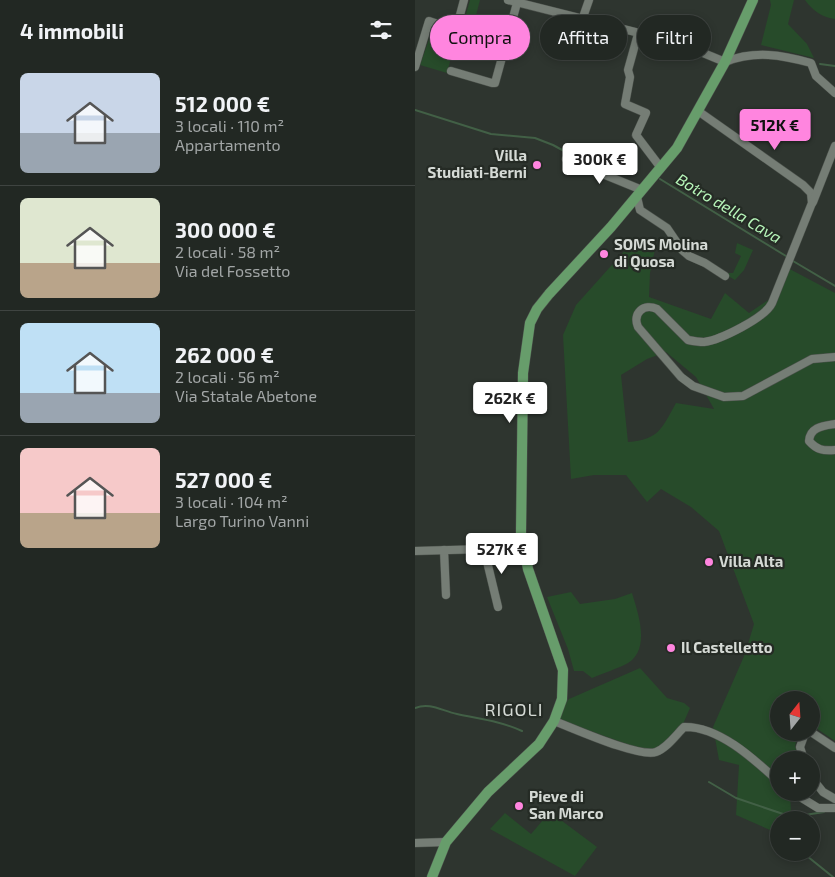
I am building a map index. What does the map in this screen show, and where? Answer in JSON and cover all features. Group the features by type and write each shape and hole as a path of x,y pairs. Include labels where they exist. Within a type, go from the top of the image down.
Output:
{"main road":[{"path":"432,877 445,842 492,789 539,744 553,721 561,699 563,670 528,570 523,548 523,389 526,345 531,323 537,309 549,294 640,193 677,148 725,62 753,0"}],"street":[{"path":"415,67 429,21 456,30 464,0"},
{"path":"508,0 517,3 532,3 567,15"},
{"path":"584,15 589,0"},
{"path":"451,71 492,83 495,82 517,3"},
{"path":"637,38 628,70 630,77 625,104 646,113 636,135 661,168"},
{"path":"711,56 725,62 738,57 769,54 811,63 816,76 835,93"},
{"path":"699,111 803,185 811,193 812,203"},
{"path":"835,146 772,303 766,312 751,322 705,342 688,340 657,309 651,306 641,309 635,322 681,376 693,386 724,397 743,396 812,359 835,357"},
{"path":"566,159 640,193 641,210 667,228 682,250 725,276"},
{"path":"835,424 815,429 810,435 809,441 815,448 824,451 835,450"},
{"path":"415,551 523,548"},
{"path":"484,549 498,607"},
{"path":"444,550 446,595"},
{"path":"553,721 611,743 651,754 663,748 684,726 690,726 715,735 746,752 770,774"},
{"path":"820,738 835,748"},
{"path":"820,788 835,799"},
{"path":"807,801 818,808 835,808"},
{"path":"415,843 445,842"}],"green space":[{"path":"470,0 480,0 476,15 466,15"},
{"path":"770,0 794,0 788,24 807,44 814,58 761,45 771,5"},
{"path":"805,0 835,0 835,19 818,13"},
{"path":"430,37 430,60 450,60 447,73 420,65"},
{"path":"737,243 753,250 744,270 735,280 723,273 733,273 741,256 735,253"},
{"path":"628,247 655,249 650,273 649,297 711,319 725,293 749,313 771,298 784,266 835,293 835,741 820,731 820,691 770,691 770,741 796,741 795,746 797,751 770,751 770,801 790,801 791,811 770,811 770,830 736,815 739,765 719,760 713,727 745,654 754,624 719,531 691,507 661,489 647,502 626,475 594,475 571,479 563,335 576,305","holes":["666,352 696,377 714,409 676,403 663,426 658,431 647,439 628,442 621,375 647,359"]},
{"path":"571,592 580,604 615,599 632,593 641,630 639,649 635,657 624,665 592,678 583,671 574,671 568,649 547,597"},
{"path":"640,668 667,698 684,703 690,708 683,724 660,749 644,750 559,720 565,703 569,699"},
{"path":"550,812 597,847 575,876 490,829 505,813 531,834"}],"waterway":[{"path":"820,64 835,66"},
{"path":"415,110 491,134 535,138 553,145 586,163"},
{"name":"Botro della Cava","path":"660,179 786,256"},
{"name":"Botro della Cava","path":"793,261 835,286"},
{"path":"415,708 431,706 522,731"},
{"path":"709,782 736,798 792,817 824,812"},
{"path":"813,861 833,877"}],"place":[{"name":"Villa Studiati-Berni","path":"537,165"},
{"name":"SOMS Molina di Quosa","path":"604,254"},
{"name":"Villa Alta","path":"709,562"},
{"name":"Il Castelletto","path":"671,648"},
{"name":"Pieve di San Marco","path":"519,806"}],"district":[{"name":"RIGOLI","path":"514,710"}]}
